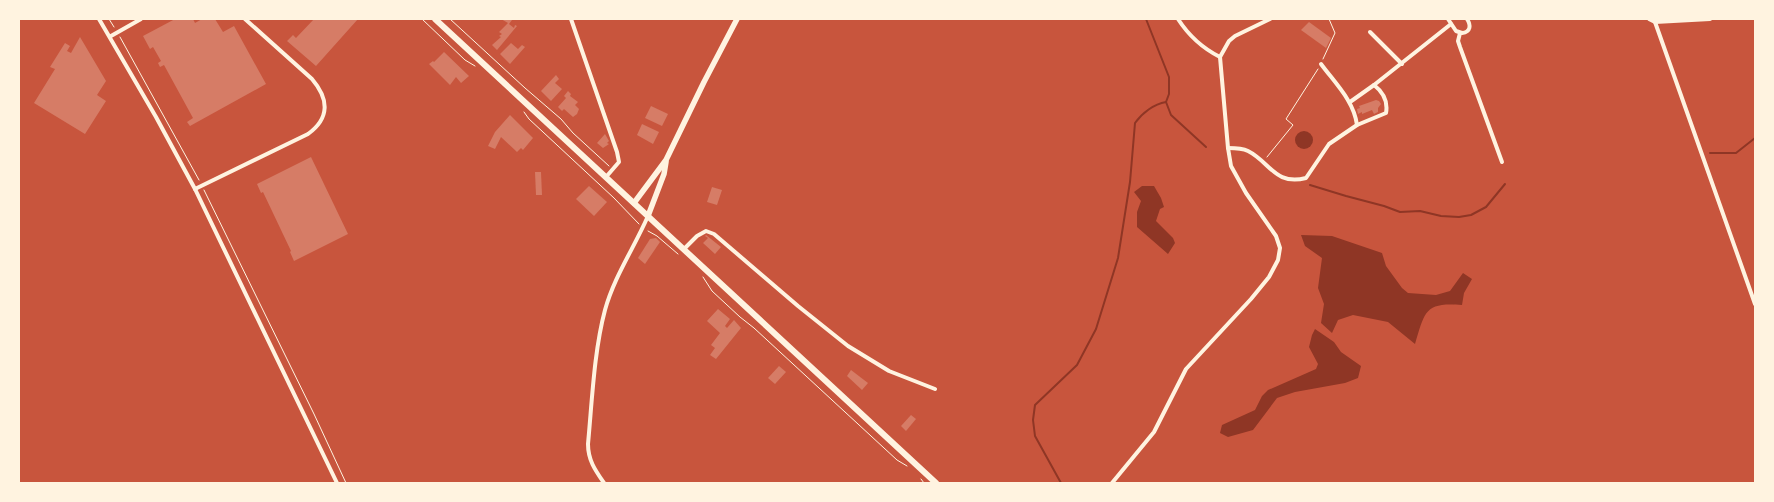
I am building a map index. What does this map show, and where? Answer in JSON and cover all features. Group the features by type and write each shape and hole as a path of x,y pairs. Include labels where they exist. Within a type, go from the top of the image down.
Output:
{"main road":[{"path":"436,19 936,483"},
{"path":"634,203 666,160 737,19"},
{"path":"648,216 664,174 666,160"}],"street":[{"path":"100,19 195,189 338,483"},
{"path":"111,36 141,19"},
{"path":"195,189 308,134 317,127 323,117 324,103 320,87 245,19"},
{"path":"571,19 617,152 619,162 606,177"},
{"path":"1178,19 1188,34 1209,52 1220,57"},
{"path":"1112,483 1154,432 1186,368 1251,300 1269,277 1278,260 1280,248 1276,236 1237,178 1232,166 1228,148 1220,57 1229,41 1235,36 1270,19"},
{"path":"1448,19 1460,33 1460,48 1502,162"},
{"path":"1460,33 1465,33 1468,30 1470,24 1467,19"},
{"path":"1649,19 1655,22 1710,19"},
{"path":"1655,22 1755,304"},
{"path":"1350,102 1374,86 1451,24"},
{"path":"1370,32 1402,64"},
{"path":"1321,64 1350,102 1356,114 1357,125"},
{"path":"1228,148 1246,150 1279,177 1294,180 1306,178 1329,144 1357,125 1386,113 1387,108 1383,94 1374,86"},
{"path":"604,483 588,455 600,330 617,276 648,216"},
{"path":"684,249 697,236 706,231 714,234 848,346 889,370 935,389"}],"path":[{"path":"109,19 202,185 310,405 346,483"},
{"path":"422,19 465,60 480,69"},
{"path":"450,19 613,170"},
{"path":"1262,163 1293,125 1286,119 1321,64 1335,33 1329,19"},
{"path":"523,110 529,119 643,227 679,255"},
{"path":"701,274 712,291 897,460 909,468"},
{"path":"920,478 924,483"}],"shaded area":[{"path":"1304,131 1310,134 1313,140 1310,146 1304,149 1298,146 1295,140 1298,134"},
{"path":"1142,186 1154,186 1161,198 1164,207 1160,209 1156,221 1173,238 1175,243 1168,254 1137,227 1137,212 1141,201 1134,192"},
{"path":"1301,235 1332,236 1382,253 1386,266 1408,293 1436,295 1450,291 1463,273 1472,279 1464,293 1462,305 1440,305 1428,311 1421,324 1415,344 1388,322 1353,315 1338,320 1332,333 1321,323 1324,304 1318,288 1322,258 1305,246"},
{"path":"1315,329 1334,342 1341,352 1361,366 1358,378 1345,383 1295,392 1277,398 1253,430 1228,437 1220,433 1222,425 1255,410 1262,396 1268,390 1316,369 1318,364 1309,347"}],"building":[{"path":"175,19 193,19 195,23 202,19 215,19 223,32 234,26 266,84 190,126 187,122 193,118 164,65 160,67 158,63 161,61 153,47 150,49 143,36"},
{"path":"314,19 358,19 316,66 287,41 293,35 296,38"},
{"path":"501,19 510,19 512,20 509,24 514,28 515,25 517,26 497,50 492,45 501,37 499,36 502,34 499,32 508,23"},
{"path":"1309,22 1331,38 1326,48 1301,30"},
{"path":"80,37 106,81 97,95 106,101 85,134 34,103 55,69 50,67 65,43 70,46 67,51 71,53"},
{"path":"511,43 518,49 522,45 525,47 510,64 500,54"},
{"path":"444,52 469,76 461,83 456,77 450,85 429,64 434,62"},
{"path":"556,75 559,79 555,83 562,89 551,101 541,91"},
{"path":"568,91 571,94 570,96 578,102 575,105 579,109 573,117 564,109 562,111 558,107 566,98 564,96"},
{"path":"1376,100 1381,104 1378,112 1374,114 1372,110 1358,114 1357,109 1360,108 1359,106"},
{"path":"651,106 668,114 662,126 645,118"},
{"path":"510,115 533,138 523,150 521,148 517,152 501,137 495,149 488,146 495,132"},
{"path":"642,124 659,132 653,144 637,135"},
{"path":"605,134 609,144 603,148 597,143"},
{"path":"311,157 348,234 294,261 263,192 261,193 257,184"},
{"path":"535,172 541,172 542,195 536,195"},
{"path":"589,186 607,202 594,216 576,199"},
{"path":"712,187 722,190 717,205 707,202"},
{"path":"706,235 721,247 715,254 703,243 708,238"},
{"path":"656,238 660,242 645,264 638,258 650,239"},
{"path":"718,309 730,319 725,326 727,328 734,320 741,328 716,359 710,355 715,348 711,345 720,333 707,321"},
{"path":"779,366 786,372 775,384 768,378"},
{"path":"851,370 868,383 862,390 847,376"},
{"path":"911,415 916,419 906,431 901,426"}],"waterway":[{"path":"1146,19 1169,77 1169,94 1166,102"},
{"path":"1166,102 1171,115 1206,147"},
{"path":"1061,483 1035,436 1033,420 1035,405 1077,365 1096,329 1118,258 1130,182 1135,123 1149,110 1166,102"},
{"path":"1710,153 1736,153 1755,138"},
{"path":"1310,185 1400,212 1420,211 1441,216 1459,217 1471,215 1486,207 1505,184"}]}
